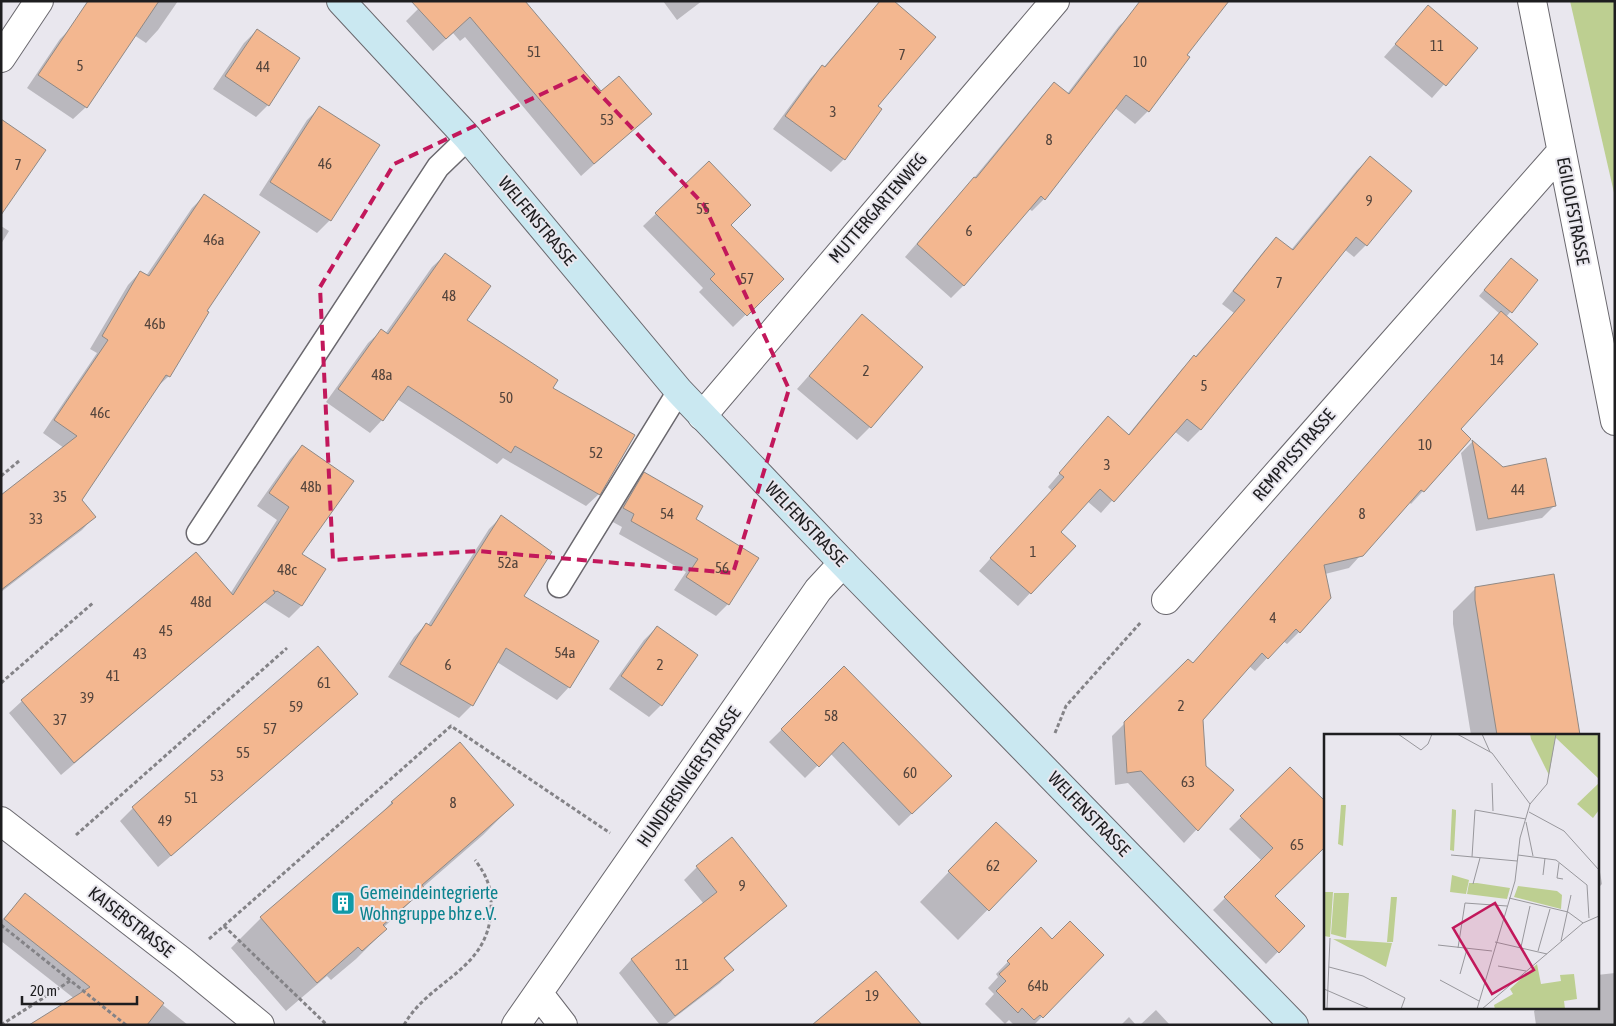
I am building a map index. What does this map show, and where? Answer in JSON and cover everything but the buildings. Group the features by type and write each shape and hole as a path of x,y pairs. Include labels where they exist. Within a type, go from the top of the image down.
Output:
{"street":[{"path":"1,58 39,1"},
{"name":"WELFENSTRASSE","path":"342,1 468,138 702,416 1294,1025"},
{"name":"MUTTERGARTENWEG","path":"702,416 1055,1"},
{"name":"EGILOLFSTRASSE","path":"1532,1 1615,421"},
{"name":"REMPPISSTRASSE","path":"1166,600 1561,152"},
{"name":"HUNDERSINGER STRASSE","path":"516,1025 818,590 843,563"},
{"name":"KAISERSTRASSE","path":"1,821 183,962 260,1025"},
{"path":"539,994 563,1025"}],"lane":[{"path":"198,533 438,167 468,138"},
{"path":"558,586 679,391"}],"path":[{"path":"1,476 19,461"},
{"path":"1042,765 1066,706 1134,629 1166,600"},
{"path":"1,683 94,602"},
{"path":"49,858 287,648"},
{"path":"183,962 451,726 638,851"},
{"path":"404,1025 410,1014 424,1000 467,965 480,949 488,932 492,896 486,874 475,860"},
{"path":"1,926 126,1025"},
{"path":"224,926 327,1025"},
{"path":"1,1025 70,981"}],"highlighted area":[{"path":"582,75 704,205 789,389 733,573 478,551 333,560 320,287 394,164"}],"green space":[{"path":"1570,1 1615,1 1615,197"}],"place":[{"name":"Gemeindeintegrierte Wohngruppe bhz e.V.","path":"343,903"}]}
